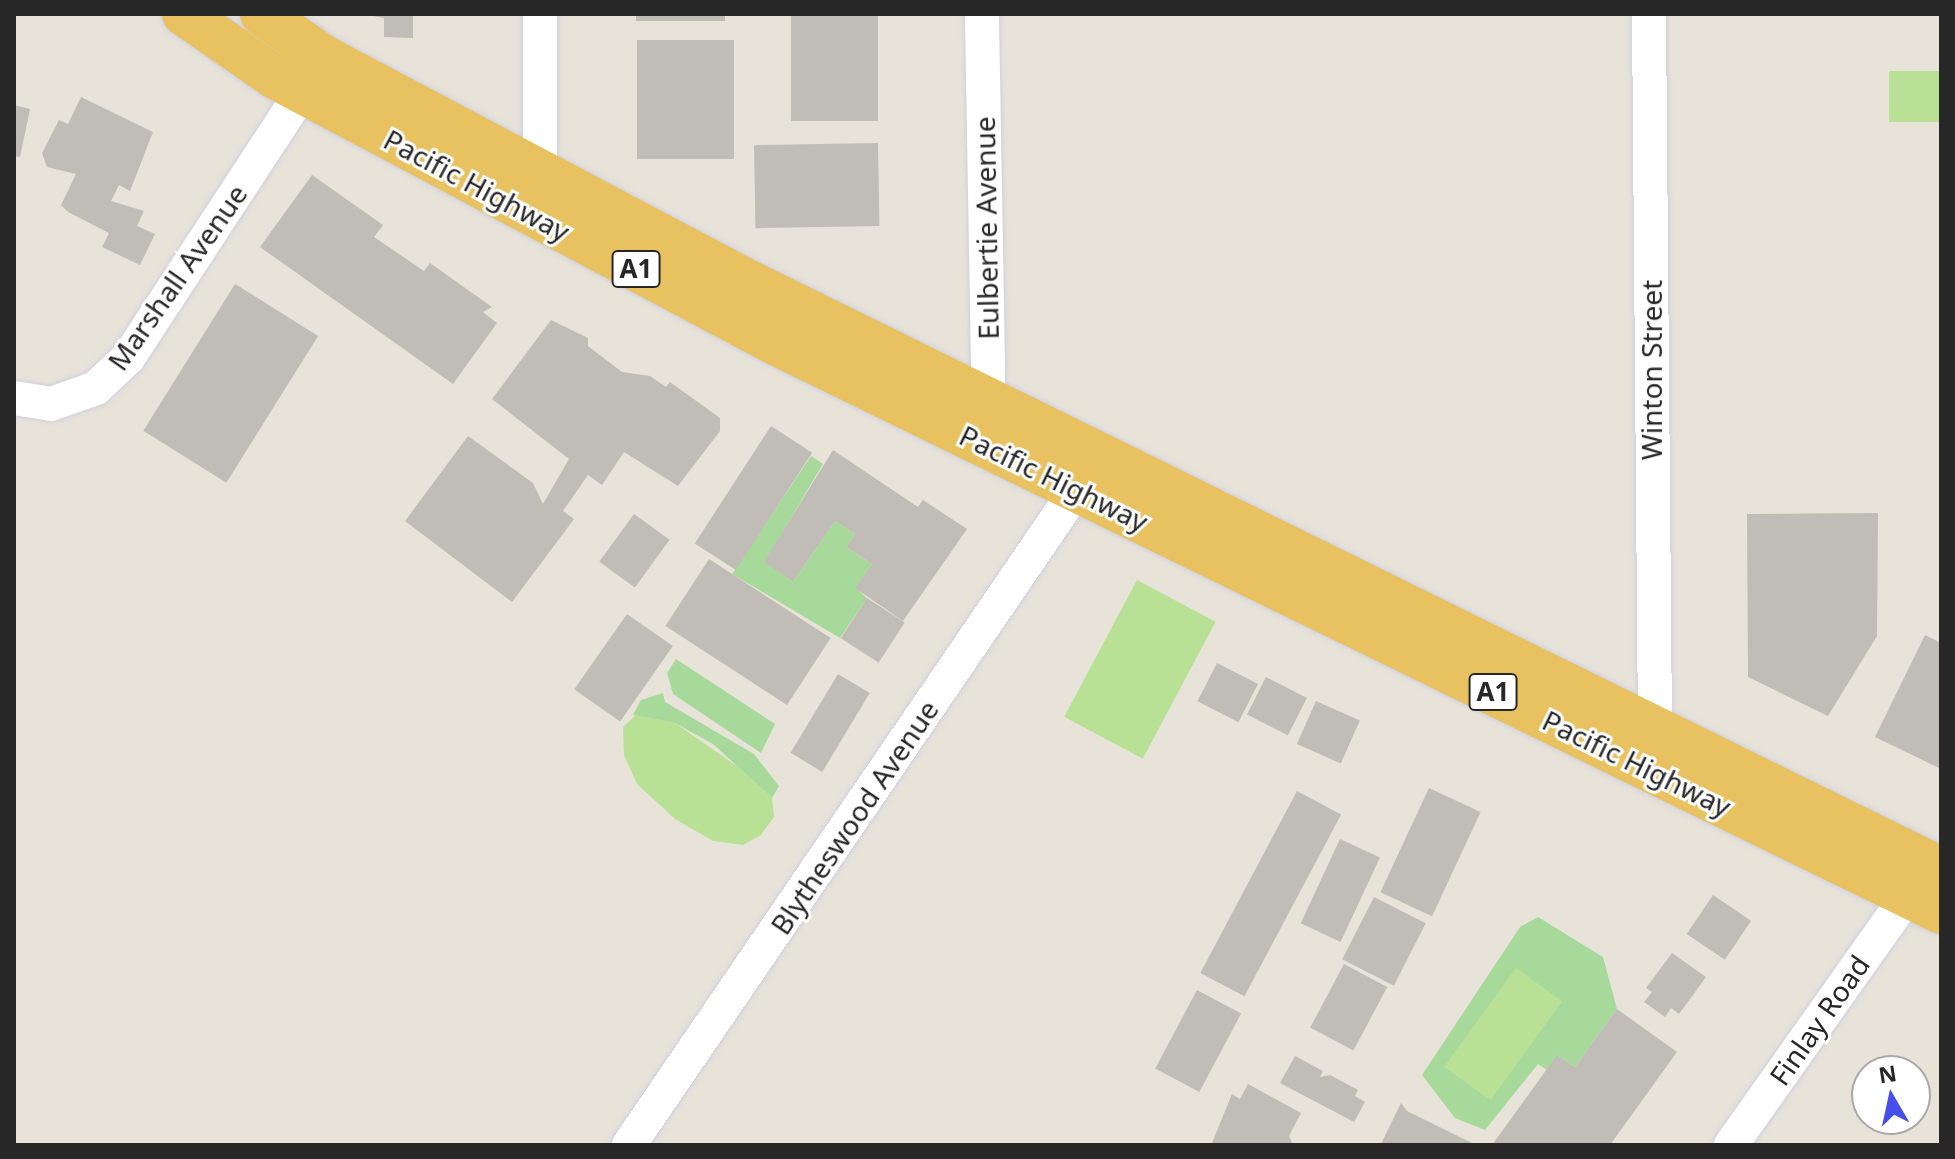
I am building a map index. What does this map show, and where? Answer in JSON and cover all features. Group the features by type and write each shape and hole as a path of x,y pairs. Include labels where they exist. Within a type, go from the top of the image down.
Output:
{"highway":[{"name":"Pacific Highway","path":"184,14 302,92 775,343 1930,892"},
{"name":"Pacific Highway","path":"262,14 322,56 540,175 1655,726 1930,892"}],"street":[{"path":"540,14 540,175"},
{"name":"Eulbertie Avenue","path":"971,438 988,397 982,14"},
{"name":"Winton Street","path":"1649,14 1655,726"},
{"name":"Marshall Avenue","path":"14,398 51,404 96,388 128,358 302,92"},
{"name":"Blytheswood Avenue","path":"629,1145 1077,489"},
{"name":"Finlay Road","path":"1731,1145 1930,892"}],"green space":[{"path":"1889,71 1941,71 1941,122 1889,122"},
{"path":"811,456 823,464 765,562 793,582 835,521 855,534 846,547 872,564 856,588 867,598 840,638 732,574"},
{"path":"1137,580 1216,622 1143,759 1064,717"},
{"path":"676,659 775,724 761,753 673,694 667,673"},
{"path":"663,693 665,702 754,754 779,786 772,798 713,744 675,723 633,715 641,700"},
{"path":"636,715 675,723 741,769 772,798 774,817 761,835 743,845 713,841 675,819 637,784 624,755 623,727"},
{"path":"1538,917 1603,957 1617,1009 1575,1067 1557,1055 1547,1070 1538,1064 1485,1130 1455,1118 1422,1075 1520,927"},
{"path":"1516,968 1562,1002 1490,1100 1444,1067"}],"building":[{"path":"363,14 413,14 413,38 384,37 384,18"},
{"path":"636,14 725,14 725,21 636,21"},
{"path":"791,14 878,14 878,121 791,121"},
{"path":"637,40 734,40 734,159 637,159"},
{"path":"81,97 153,132 130,191 119,185 111,201 144,211 137,226 155,234 140,265 102,247 109,233 68,212 61,205 76,174 47,167 42,153 59,120 68,124"},
{"path":"14,105 30,109 20,157 14,156"},
{"path":"878,143 879,226 755,228 754,145"},
{"path":"312,175 383,225 374,237 424,271 430,263 492,307 483,312 497,323 453,384 260,247"},
{"path":"235,284 318,336 226,483 143,431"},
{"path":"551,320 588,338 588,346 622,372 650,376 666,387 670,382 720,418 720,431 678,486 624,452 602,485 588,475 563,511 574,519 512,602 405,521 468,436 533,483 543,504 569,459 492,399"},
{"path":"771,426 812,453 736,570 695,543"},
{"path":"833,450 918,507 923,500 967,529 903,621 855,588 872,564 846,547 855,534 835,521 793,582 764,562"},
{"path":"1878,513 1877,636 1828,716 1748,677 1747,514"},
{"path":"634,514 670,540 635,588 599,562"},
{"path":"709,559 831,638 787,705 665,626"},
{"path":"867,598 905,623 879,663 841,638"},
{"path":"627,614 673,646 620,721 574,689"},
{"path":"1925,635 1941,643 1941,769 1875,737"},
{"path":"1217,663 1258,684 1238,722 1197,701"},
{"path":"838,674 870,693 822,772 791,753"},
{"path":"1266,677 1307,698 1288,735 1247,714"},
{"path":"1316,701 1360,721 1341,763 1297,744"},
{"path":"1429,788 1481,812 1432,916 1380,892"},
{"path":"1297,791 1341,814 1244,996 1200,973"},
{"path":"1340,839 1380,858 1341,942 1301,923"},
{"path":"1713,895 1751,921 1725,960 1687,934"},
{"path":"1374,897 1426,923 1394,986 1342,959"},
{"path":"1672,953 1706,977 1679,1014 1671,1008 1665,1017 1644,1002 1652,992 1646,988"},
{"path":"1344,964 1387,987 1353,1051 1310,1028"},
{"path":"1197,990 1241,1013 1199,1092 1155,1069"},
{"path":"1617,1009 1677,1052 1610,1145 1492,1145 1557,1055 1575,1067"},
{"path":"1295,1056 1323,1071 1320,1077 1330,1075 1358,1090 1355,1096 1365,1102 1354,1122 1280,1083"},
{"path":"1248,1084 1301,1113 1289,1136 1293,1145 1212,1143 1232,1094 1240,1099"},
{"path":"1401,1103 1407,1111 1476,1145 1381,1144"}]}
